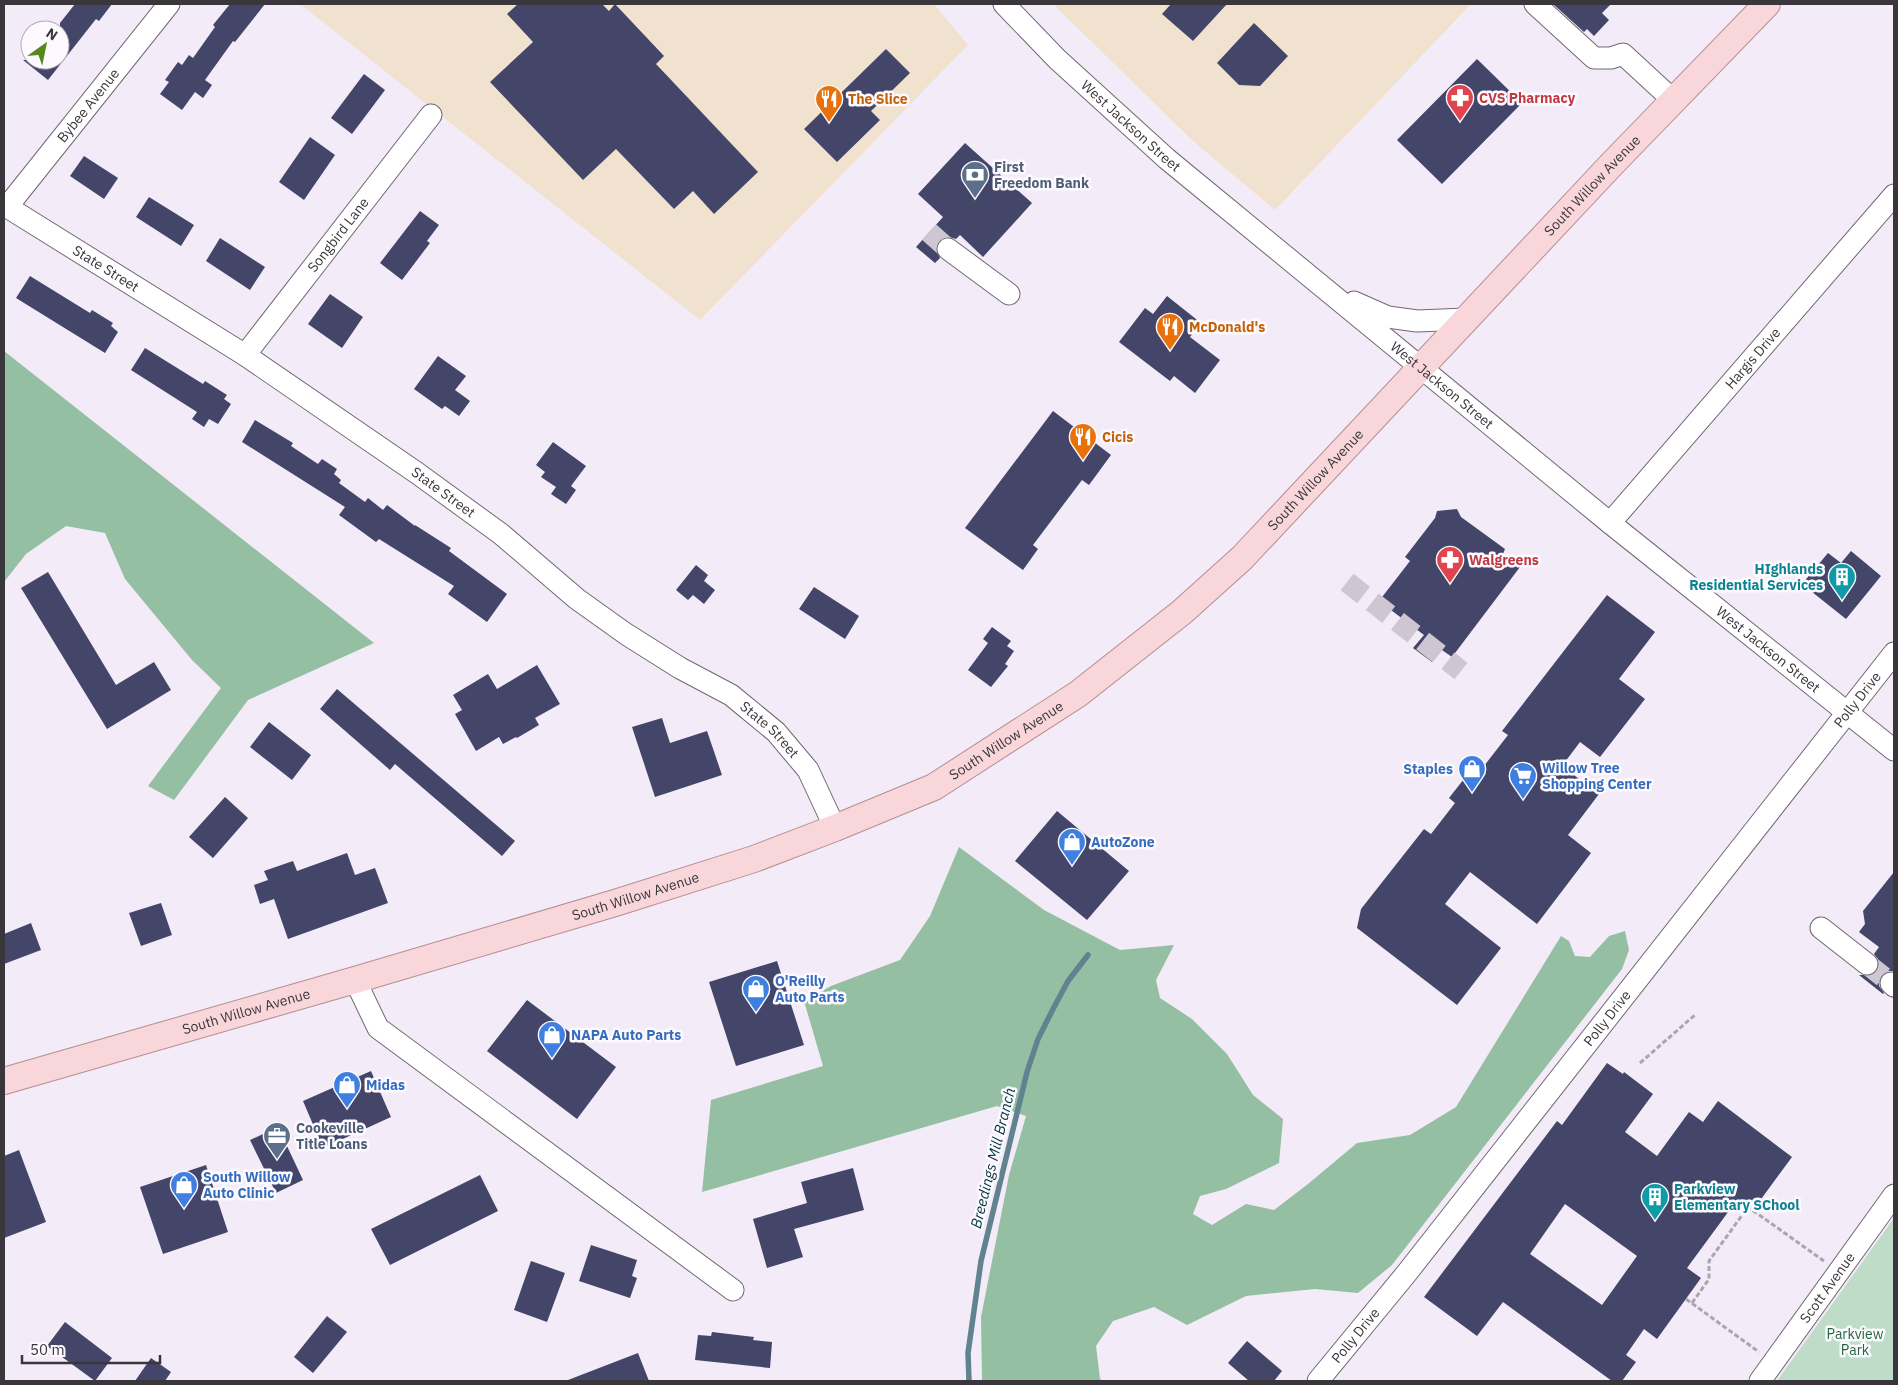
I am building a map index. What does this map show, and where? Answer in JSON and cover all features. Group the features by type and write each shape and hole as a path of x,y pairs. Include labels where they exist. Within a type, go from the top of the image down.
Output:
{"main road":[{"name":"South Willow Avenue","path":"4,1081 354,980 707,874 754,859 835,828 934,787 1078,694 1182,612 1242,558 1767,4"}],"street":[{"name":"Bybee Avenue","path":"5,206 169,4"},
{"name":"West Jackson Street","path":"1004,4 1057,59 1167,159 1610,523 1894,750"},
{"path":"1535,4 1594,58 1611,58 1623,54 1674,101"},
{"name":"Songbird Lane","path":"245,355 431,115"},
{"name":"Hargis Drive","path":"1610,523 1894,195"},
{"name":"State Street","path":"5,206 245,355 502,534 577,599 626,634 680,668 731,695 776,732 808,770 835,828"},
{"path":"948,249 1009,294"},
{"path":"1329,291 1388,317 1417,321 1467,319"},
{"name":"Polly Drive","path":"1318,1381 1406,1274 1894,653"},
{"path":"1821,928 1867,964"},
{"path":"354,980 378,1028 733,1290"},
{"name":"Scott Avenue","path":"1760,1381 1894,1195"}],"path":[{"path":"1640,1063 1696,1014"},
{"path":"1692,1304 1708,1279 1709,1261 1748,1207 1826,1263"},
{"path":"1686,1299 1761,1353"}],"shaded area":[{"path":"300,4 934,4 968,45 700,320"},
{"path":"1053,4 1471,4 1275,210 1192,140"}],"green space":[{"path":"4,351 374,643 248,700 174,800 148,786 221,688 192,660 125,579 105,533 66,526 26,554 4,582"},
{"path":"959,847 1044,910 1120,950 1174,945 1156,980 1160,998 1192,1019 1227,1054 1253,1095 1283,1119 1279,1163 1226,1189 1200,1196 1193,1214 1212,1225 1246,1204 1274,1210 1357,1143 1410,1135 1456,1107 1561,936 1569,941 1575,956 1590,957 1609,936 1625,931 1629,950 1622,969 1392,1265 1358,1293 1315,1289 1246,1296 1187,1325 1154,1307 1113,1321 1096,1346 1100,1379 1104,1381 982,1381 981,1317 1009,1175 1026,1116 997,1106 702,1192 711,1100 823,1066 804,1001 831,986 900,960 930,916"},
{"name":"Parkview Park","path":"1894,1218 1894,1381 1777,1381"}],"building":[{"path":"75,4 112,4 99,21 96,19 70,52 70,20 62,20"},
{"path":"230,4 265,4 235,42 233,41 205,80 212,85 203,98 195,92 182,110 160,94 169,82 165,80 178,62 182,65 189,55 193,58 215,27 213,25"},
{"path":"518,4 602,4 609,11 615,4 664,56 656,64 758,172 714,214 693,191 674,209 616,149 583,180 490,82 533,42 507,14"},
{"path":"1171,4 1227,4 1193,41 1162,14"},
{"path":"1553,4 1611,4 1602,13 1609,20 1594,36 1587,29 1584,32"},
{"path":"1254,23 1288,56 1260,86 1239,85 1217,63"},
{"path":"886,49 910,73 871,111 880,120 837,162 804,129"},
{"name":"CVS Pharmacy","path":"1477,59 1522,103 1442,184 1397,140"},
{"path":"36,70 56,70 48,80"},
{"path":"364,74 385,90 352,134 331,118"},
{"path":"310,137 335,155 304,200 279,182"},
{"name":"First Freedom Bank","path":"965,143 1032,203 983,257 960,235 956,239 943,238 938,242 936,248 940,258 935,263 916,247 943,217 918,194"},
{"path":"84,156 118,178 104,199 70,176"},
{"path":"149,197 194,225 181,246 136,217"},
{"path":"420,211 439,225 427,241 430,243 402,280 380,263"},
{"path":"220,238 265,267 250,290 206,261"},
{"path":"30,276 90,313 92,310 113,323 111,326 118,332 105,353 16,298"},
{"path":"330,294 363,317 342,348 308,324"},
{"name":"McDonald's","path":"1167,296 1201,323 1190,337 1220,360 1195,393 1174,376 1170,381 1119,342 1145,308 1153,314"},
{"path":"145,348 203,384 205,381 227,395 224,399 231,404 218,424 209,419 204,427 192,419 197,412 131,370"},
{"path":"438,356 466,376 455,390 470,401 459,416 445,406 442,409 414,389"},
{"path":"1053,411 1111,455 1089,485 1082,480 1033,545 1038,549 1023,570 965,528"},
{"path":"255,420 293,443 291,446 318,464 322,459 337,469 334,474 341,480 339,483 365,502 368,498 383,510 387,505 415,526 451,548 449,551 507,594 487,622 448,594 454,586 379,539 376,542 339,515 345,507 242,442"},
{"path":"553,442 586,466 571,486 576,490 566,504 551,494 556,487 541,477 545,472 536,465"},
{"name":"Walgreens","path":"1457,509 1461,517 1505,549 1503,554 1520,567 1452,657 1442,650 1432,662 1413,648 1424,635 1379,601 1410,561 1405,557 1435,518 1437,511"},
{"name":"HIghlands Residential Services","path":"1851,551 1881,576 1846,619 1802,584 1828,553 1841,563"},
{"path":"696,565 708,575 704,581 715,590 704,604 693,595 688,600 676,590"},
{"path":"48,572 116,685 154,662 171,690 107,729 21,588"},
{"path":"814,587 859,616 845,639 799,609"},
{"name":"Willow Tree Shopping Center","path":"1607,595 1655,632 1619,679 1645,699 1600,757 1580,742 1562,766 1599,794 1568,835 1591,853 1537,924 1470,872 1445,904 1501,948 1457,1005 1357,928 1361,909 1424,829 1431,834 1455,803 1449,798 1478,761 1484,766 1508,735 1502,731"},
{"path":"992,627 1011,641 1007,646 1014,651 1005,664 1008,666 991,687 968,670 988,643 983,639"},
{"path":"537,665 560,704 535,718 539,725 517,738 503,744 499,737 476,751 455,714 462,710 453,695 488,674 497,689"},
{"path":"337,689 515,841 502,856 395,764 390,770 320,709"},
{"path":"662,718 670,743 707,731 722,775 655,797 632,727"},
{"path":"269,722 311,755 292,780 250,747"},
{"path":"225,797 248,818 213,858 189,837"},
{"name":"AutoZone","path":"1057,811 1129,871 1087,920 1015,861"},
{"path":"347,853 355,875 375,868 388,903 288,939 274,899 260,904 254,885 268,880 264,871 293,861 297,871"},
{"path":"1894,872 1894,971 1887,971 1879,979 1879,986 1883,994 1859,975 1872,975 1877,971 1878,959 1874,954 1879,947 1859,932 1865,924 1863,911"},
{"path":"161,903 172,935 141,946 129,913"},
{"path":"31,923 41,950 4,964 4,934"},
{"name":"O'Reilly Auto Parts","path":"777,961 804,1045 736,1066 709,982"},
{"name":"NAPA Auto Parts","path":"527,1000 616,1067 577,1119 487,1051"},
{"name":"Parkview Elementary SChool","path":"1607,1063 1623,1074 1624,1072 1653,1094 1625,1132 1657,1156 1689,1112 1703,1122 1718,1101 1792,1157 1756,1206 1749,1201 1742,1210 1734,1204 1687,1268 1701,1278 1657,1339 1644,1329 1626,1355 1636,1362 1622,1381 1612,1381 1503,1302 1477,1336 1424,1297 1557,1121 1562,1125","holes":["1565,1204 1637,1256 1602,1305 1530,1254"]},
{"name":"Midas","path":"371,1071 391,1117 323,1148 303,1101"},
{"name":"Cookeville Title Loans","path":"278,1127 303,1180 276,1193 250,1140"},
{"path":"19,1150 46,1222 4,1238 4,1156"},
{"name":"South Willow Auto Clinic","path":"206,1165 228,1232 163,1254 140,1187"},
{"path":"853,1168 864,1210 794,1229 803,1257 767,1268 753,1219 807,1203 801,1182"},
{"path":"480,1175 498,1211 390,1265 371,1229"},
{"path":"591,1245 637,1260 632,1276 637,1278 630,1298 579,1281"},
{"path":"531,1261 565,1273 547,1322 514,1310"},
{"path":"327,1316 347,1332 313,1373 294,1357"},
{"path":"65,1322 112,1358 95,1381 47,1346"},
{"path":"712,1332 754,1337 753,1340 772,1342 770,1368 695,1360 698,1335 711,1336"},
{"path":"1247,1341 1282,1371 1274,1381 1249,1381 1228,1363"},
{"path":"638,1353 649,1381 568,1381 568,1380"},
{"path":"151,1358 171,1372 165,1381 135,1381"}],"waterway":[{"name":"Breedings Mill Branch","path":"969,1381 968,1353 981,1261 1027,1072 1038,1039 1053,1009 1068,981 1088,955"}],"tunnel":[{"path":"929,232 948,249"},
{"path":"1347,582 1461,671"},
{"path":"1867,964 1891,983"}],"place":[{"name":"CVS Pharmacy","path":"1460,122"},
{"name":"The Slice","path":"829,123"},
{"name":"First Freedom Bank","path":"975,199"},
{"name":"McDonald's","path":"1170,351"},
{"name":"Cicis","path":"1083,461"},
{"name":"Walgreens","path":"1450,584"},
{"name":"HIghlands Residential Services","path":"1842,601"},
{"name":"Staples","path":"1472,793"},
{"name":"Willow Tree Shopping Center","path":"1523,800"},
{"name":"AutoZone","path":"1072,866"},
{"name":"O'Reilly Auto Parts","path":"756,1013"},
{"name":"NAPA Auto Parts","path":"552,1059"},
{"name":"Midas","path":"347,1109"},
{"name":"Cookeville Title Loans","path":"277,1160"},
{"name":"South Willow Auto Clinic","path":"184,1209"},
{"name":"Parkview Elementary SChool","path":"1655,1221"}]}
